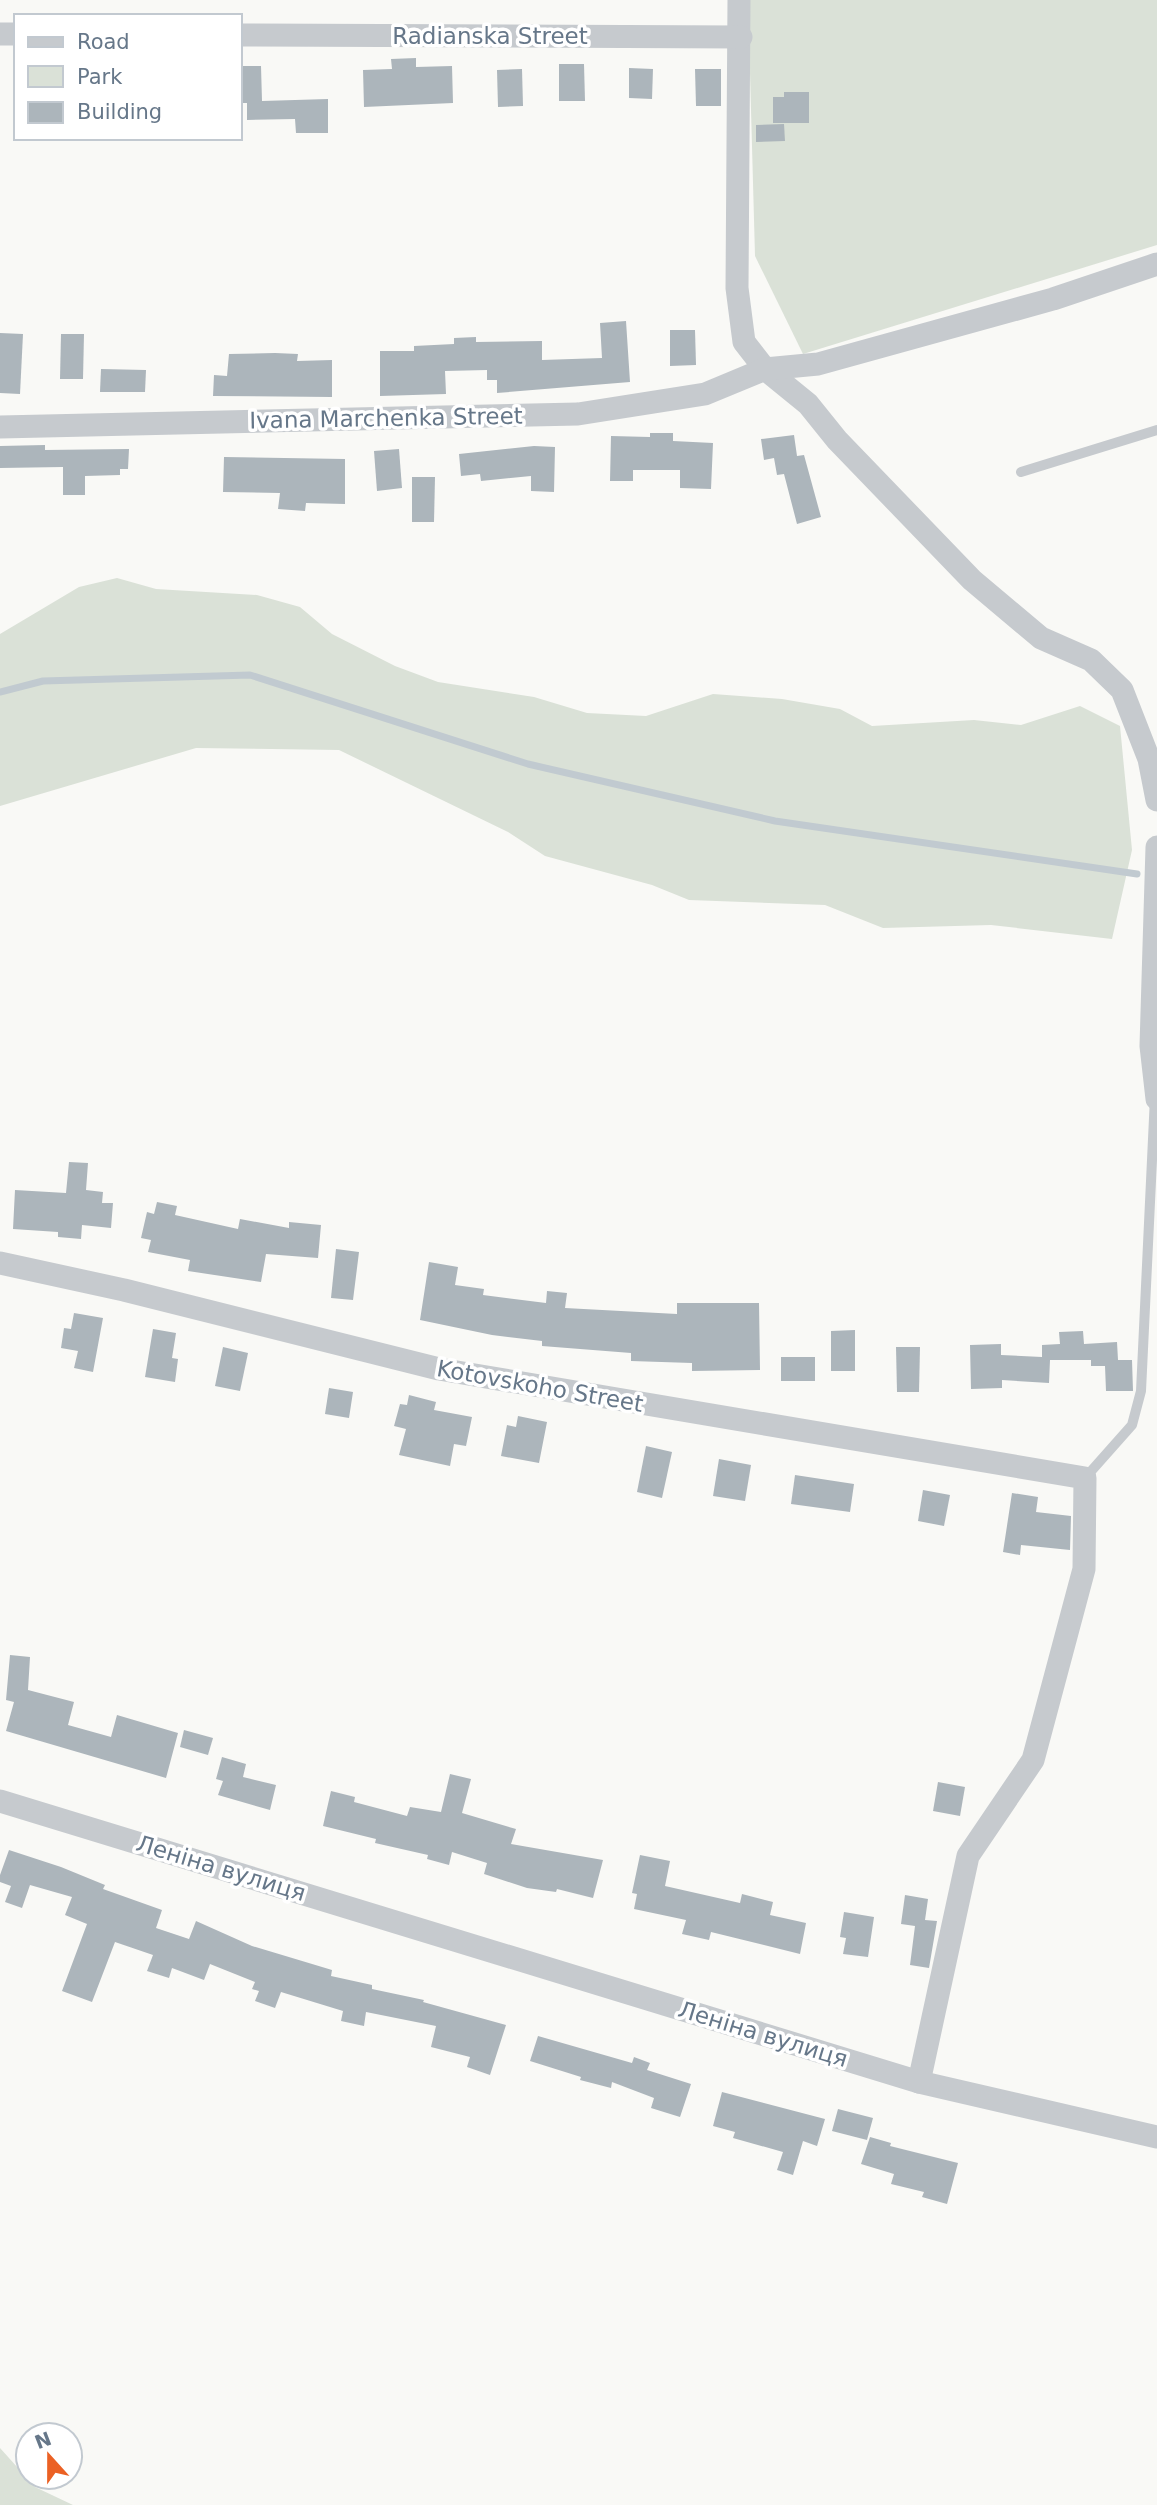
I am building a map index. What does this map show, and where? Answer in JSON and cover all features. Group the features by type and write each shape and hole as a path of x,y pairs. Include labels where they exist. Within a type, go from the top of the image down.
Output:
{"street":[{"path":"740,0 737,288 744,342 765,369 807,404 837,440 972,580 1041,638 1091,660 1122,690 1149,759 1157,800"},
{"name":"Radianska Street","path":"242,35 741,37"},
{"name":"Ivana Marchenka Street","path":"0,427 578,414 705,394 765,369 831,361 1053,299 1157,264"},
{"path":"1156,1097 1151,1046 1157,847"},
{"name":"Kotovskoho Street","path":"0,1263 137,1293 439,1369 1085,1478"},
{"path":"919,2081 968,1856 1033,1760 1084,1569 1085,1478"},
{"name":"Леніна вулиця","path":"0,1801 919,2081 1157,2137"}],"lane":[{"path":"1021,472 1157,430"},
{"path":"1085,1478 1132,1425 1141,1391 1156,1097"}],"green space":[{"path":"748,0 1157,0 1157,245 803,354 755,256"},
{"path":"117,578 156,589 257,595 300,607 332,634 395,666 438,682 534,697 587,713 646,716 713,694 782,699 840,709 872,726 974,720 1021,725 1080,706 1120,726 1132,850 1112,939 991,925 883,928 825,905 689,900 652,885 545,856 508,832 339,750 196,748 0,806 0,634 79,587"},
{"path":"0,2448 14,2464 14,2491 43,2491 73,2505 0,2505"}],"building":[{"path":"416,58 416,67 452,66 453,103 364,107 363,70 392,69 391,59"},
{"path":"559,64 584,64 585,101 559,101"},
{"path":"242,66 261,66 262,101 328,99 328,133 296,133 295,119 247,120 247,103 242,103"},
{"path":"629,68 653,69 652,99 629,98"},
{"path":"522,69 523,106 498,107 497,70"},
{"path":"695,69 721,69 721,106 696,106"},
{"path":"784,92 809,92 809,123 773,123 773,97 784,97"},
{"path":"784,124 785,141 756,142 756,125"},
{"path":"626,321 630,382 497,393 497,380 487,380 487,370 445,371 446,394 380,396 380,351 414,351 414,346 454,344 454,338 476,337 476,342 542,341 542,360 602,358 600,323"},
{"path":"670,330 695,330 696,365 670,366"},
{"path":"0,333 23,334 20,394 0,393"},
{"path":"61,334 84,334 83,379 60,379"},
{"path":"229,354 298,354 297,361 332,360 332,397 213,396 214,375 227,376"},
{"path":"101,369 146,370 145,392 100,392"},
{"path":"650,433 673,433 673,441 713,443 711,489 680,488 680,470 633,470 633,481 610,481 611,436 650,437"},
{"path":"794,435 797,456 804,455 821,517 797,524 784,474 777,475 774,458 764,460 761,439"},
{"path":"45,445 45,450 129,449 128,469 120,469 120,475 85,476 85,495 63,495 63,467 0,468 0,446"},
{"path":"534,446 555,447 554,492 531,491 531,476 481,481 480,474 461,476 459,454"},
{"path":"399,449 402,488 377,491 374,451"},
{"path":"224,457 345,459 345,504 306,503 305,511 278,509 280,493 223,492"},
{"path":"412,477 435,477 434,522 412,522"},
{"path":"69,1162 88,1163 86,1190 103,1192 102,1203 113,1203 111,1228 82,1225 81,1239 58,1237 58,1232 13,1229 15,1190 66,1193"},
{"path":"157,1202 177,1206 175,1215 238,1229 240,1219 289,1228 289,1222 321,1225 318,1258 266,1254 261,1282 188,1271 190,1260 148,1252 151,1240 141,1238 147,1212 154,1214"},
{"path":"336,1249 359,1252 353,1300 331,1298"},
{"path":"429,1262 458,1267 455,1285 484,1289 483,1295 546,1303 547,1291 567,1293 565,1308 677,1314 677,1303 759,1303 760,1370 692,1371 692,1363 631,1361 631,1353 542,1346 542,1341 492,1335 420,1320"},
{"path":"74,1313 103,1318 93,1372 74,1368 78,1351 61,1348 64,1328 71,1329"},
{"path":"153,1329 176,1333 172,1358 178,1359 175,1382 145,1377"},
{"path":"855,1330 855,1371 831,1371 831,1331"},
{"path":"1083,1331 1084,1344 1117,1342 1118,1360 1132,1360 1133,1391 1106,1391 1105,1366 1091,1366 1091,1360 1050,1360 1049,1383 1002,1380 1002,1388 971,1389 970,1345 1001,1344 1001,1355 1042,1357 1042,1345 1060,1344 1059,1332"},
{"path":"223,1347 248,1353 240,1391 215,1386"},
{"path":"896,1347 920,1347 919,1392 897,1392"},
{"path":"781,1357 815,1357 815,1381 781,1381"},
{"path":"329,1388 353,1392 349,1418 325,1414"},
{"path":"409,1395 436,1402 434,1410 472,1417 466,1446 454,1444 450,1466 399,1455 406,1429 394,1426 400,1404 407,1405"},
{"path":"518,1416 547,1422 539,1463 501,1456 507,1425 516,1427"},
{"path":"646,1446 672,1452 662,1498 637,1492"},
{"path":"719,1459 751,1465 745,1501 713,1496"},
{"path":"795,1475 854,1484 850,1512 791,1504"},
{"path":"923,1490 950,1495 944,1526 918,1521"},
{"path":"1012,1493 1038,1497 1036,1512 1071,1516 1070,1550 1021,1545 1020,1555 1003,1552"},
{"path":"10,1655 30,1657 28,1690 74,1702 68,1725 111,1737 117,1715 178,1733 166,1778 6,1731 14,1702 6,1700"},
{"path":"184,1730 213,1738 208,1755 180,1747"},
{"path":"222,1757 246,1764 243,1777 276,1785 270,1810 218,1795 223,1781 216,1779"},
{"path":"450,1774 471,1779 462,1813 516,1829 511,1844 603,1860 593,1898 557,1889 556,1892 527,1888 484,1874 487,1863 452,1852 449,1865 427,1859 428,1855 375,1843 376,1839 323,1826 331,1791 355,1797 354,1802 407,1816 410,1807 441,1812"},
{"path":"938,1782 965,1787 960,1816 933,1811"},
{"path":"9,1850 61,1867 105,1885 103,1889 162,1910 156,1928 189,1939 196,1921 252,1946 332,1970 331,1976 372,1985 372,1989 424,2000 423,2002 506,2025 490,2075 467,2067 470,2057 431,2047 436,2026 366,2012 364,2026 341,2021 343,2011 281,1992 275,2008 255,2001 259,1991 252,1989 255,1982 210,1964 204,1980 172,1968 169,1978 147,1971 153,1955 115,1942 92,2002 62,1991 87,1924 65,1915 72,1897 30,1885 22,1908 5,1902 11,1886 0,1882 0,1875"},
{"path":"640,1855 670,1861 665,1886 740,1903 742,1894 773,1902 770,1915 806,1923 800,1954 711,1932 709,1940 682,1934 686,1920 634,1909 637,1894 632,1893"},
{"path":"905,1895 928,1899 925,1920 937,1921 929,1968 910,1965 915,1926 901,1924"},
{"path":"844,1912 874,1917 868,1957 843,1954 846,1938 840,1937"},
{"path":"538,2036 632,2063 634,2057 650,2063 647,2070 691,2084 680,2117 651,2108 654,2098 612,2082 611,2088 580,2080 581,2077 530,2061"},
{"path":"722,2092 825,2119 817,2146 803,2141 793,2175 777,2170 783,2152 733,2138 735,2132 713,2126"},
{"path":"838,2109 873,2118 867,2140 832,2131"},
{"path":"870,2137 891,2143 890,2146 958,2163 947,2204 922,2197 924,2192 891,2184 894,2174 861,2164"}],"waterway":[{"path":"0,692 43,681 250,675 528,764 775,821 1137,874"}]}
